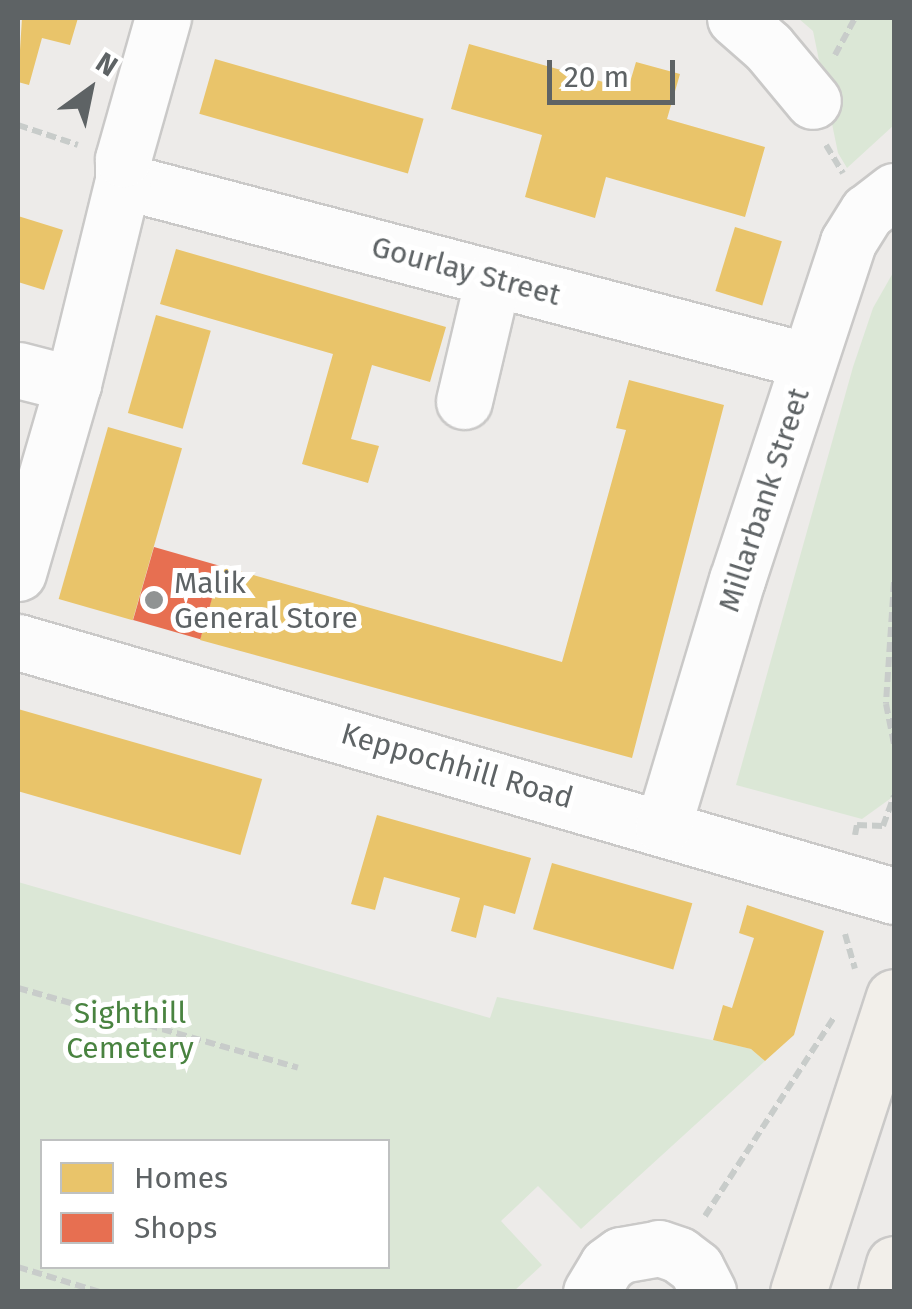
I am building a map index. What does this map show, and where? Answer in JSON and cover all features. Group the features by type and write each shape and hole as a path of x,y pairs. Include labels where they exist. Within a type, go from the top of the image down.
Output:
{"main road":[{"path":"798,1292 894,997"},
{"path":"886,1292 894,1264"}],"street":[{"path":"18,573 73,384 123,170 164,18"},
{"path":"735,18 768,46 814,100"},
{"name":"Gourlay Street","path":"123,170 493,278 808,360"},
{"name":"Millarbank Street","path":"663,826 848,242 881,202"},
{"path":"464,401 493,278"},
{"path":"18,370 73,384"},
{"name":"Keppochhill Road","path":"18,642 894,896"},
{"path":"591,1292 606,1265 621,1254 659,1248 694,1273"}],"path":[{"path":"814,100 821,138 881,202"},
{"path":"18,125 123,170"},
{"path":"894,582 886,704 894,744"},
{"path":"18,988 298,1068"},
{"path":"694,1273 839,1009"},
{"path":"18,1268 100,1292"}],"green space":[{"path":"798,18 894,18 894,125 847,168 838,153 813,31"},
{"path":"894,271 894,796 862,819 736,785 853,367 873,308"},
{"name":"Sighthill Cemetery","path":"18,882 490,1018 497,997 722,1042 751,1049 765,1061 581,1229 538,1186 501,1221 542,1265 514,1291 18,1291"}],"building: Homes":[{"path":"22,18 78,18 70,45 42,38 29,85 18,82"},
{"path":"469,44 628,89 636,62 680,74 667,119 765,147 745,217 606,177 595,218 525,197 542,135 451,109"},
{"path":"215,59 424,119 408,174 199,114"},
{"path":"18,216 63,230 44,290 18,282"},
{"path":"735,227 782,241 762,305 715,291"},
{"path":"176,249 446,327 430,382 372,365 351,439 379,446 368,483 302,464 333,354 160,304"},
{"path":"156,315 211,331 183,429 128,413"},
{"path":"629,380 724,405 632,758 200,640 221,566 562,662 626,430 616,428"},
{"path":"108,427 182,448 133,620 59,599"},
{"path":"18,709 262,779 240,855 18,791"},
{"path":"377,815 531,858 515,914 484,905 476,938 451,931 460,898 384,877 375,910 351,904"},
{"path":"552,863 692,903 673,970 533,929"},
{"path":"747,905 824,931 794,1035 765,1061 751,1049 713,1040 723,1005 732,1008 754,938 739,933"}],"building: Shops":[{"path":"154,547 221,566 200,639 133,620"}],"place":[{"name":"Malik General Store","path":"154,600"}]}
